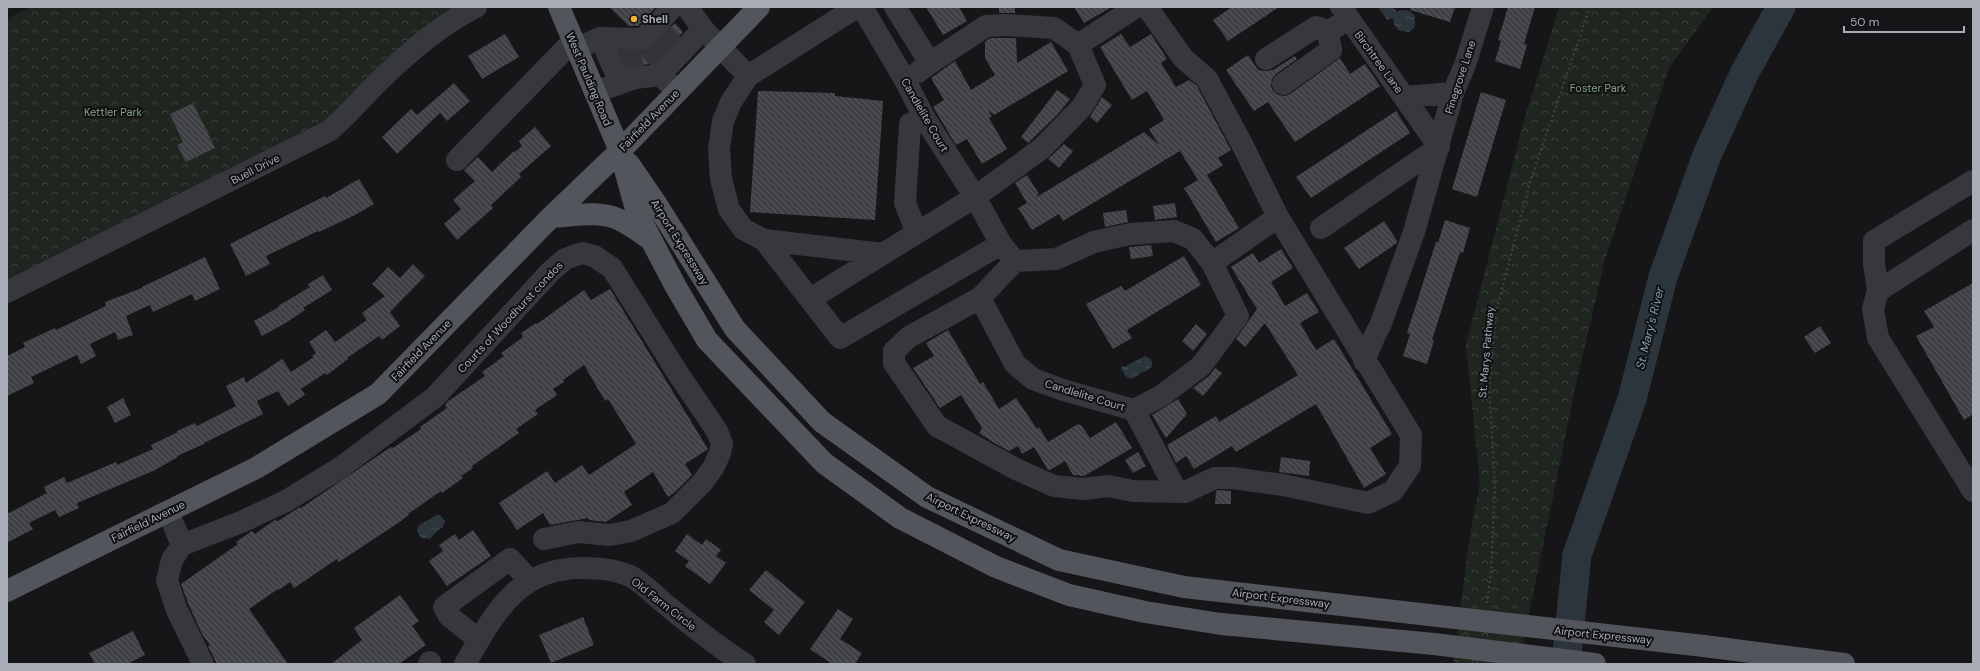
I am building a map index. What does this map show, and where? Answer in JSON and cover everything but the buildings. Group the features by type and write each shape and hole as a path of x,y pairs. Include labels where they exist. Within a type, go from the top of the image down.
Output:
{"main road":[{"name":"West Paulding Road","path":"559,7 620,151"},
{"name":"Fairfield Avenue","path":"7,591 256,468 378,394 551,217 620,151 758,7"},
{"name":"Airport Expressway","path":"620,151 637,213 707,340 824,463 900,518 996,567 1069,595 1145,612 1221,624 1434,644 1595,664"},
{"name":"Airport Expressway","path":"620,151 657,205 735,329 822,422 927,497 1059,560 1184,587 1704,646 1844,664"},
{"path":"551,217 595,214 608,216 619,219 651,239"}],"street":[{"name":"Buell Drive","path":"7,292 329,131 347,116 373,87 413,49 476,7"},
{"path":"457,160 575,45 600,38 643,38 673,7"},
{"path":"687,7 703,29 721,46 748,76"},
{"path":"857,7 748,76 731,102 724,121 719,149 721,179 729,209 743,229 764,240 883,254"},
{"name":"Candlelite Court","path":"862,7 906,82 925,119 975,197 1001,244 1015,261 1056,259 1094,242 1130,234 1174,231 1193,239 1212,263 1238,316 1201,366 1161,396 1134,410 1063,390 1033,379 1015,364 980,298"},
{"path":"895,7 930,63"},
{"path":"1078,45 1136,7"},
{"path":"1015,261 980,298 908,337 894,352 894,363 937,426 1016,469 1054,486 1084,489 1108,486 1133,491 1185,492 1215,478 1232,478 1283,485 1368,503 1393,491 1410,466 1411,435 1364,361 1278,217 1243,146 1207,79 1183,58 1147,7"},
{"name":"Pinegrove Lane","path":"1364,361 1374,335 1380,326 1414,232 1454,93 1465,65 1483,7"},
{"path":"1283,84 1330,50 1328,32 1344,13"},
{"name":"Birchtree Lane","path":"1344,13 1404,97 1454,93"},
{"path":"810,299 975,197 1041,149 1082,107 1095,86 1078,45 1054,28 994,25 980,29 930,63 906,82"},
{"path":"1266,59 1316,27 1328,32"},
{"path":"595,92 669,61 703,29"},
{"path":"600,38 629,77"},
{"path":"669,61 677,92"},
{"path":"1321,228 1439,147 1404,97"},
{"path":"917,234 905,203 910,124 925,119"},
{"path":"1973,181 1874,241 1874,264 1878,291 1874,309 1878,338 1973,491"},
{"path":"1212,263 1278,217"},
{"path":"1878,291 1973,230"},
{"path":"764,240 840,338 1001,244"},
{"name":"Courts of Woodhurst condos","path":"182,545 241,522 286,501 340,468 435,397 550,272 565,258 582,253 594,256 612,268 679,375 717,431 722,444 720,453 713,468 702,483 672,513 631,531 610,535 578,532 544,539"},
{"path":"1134,410 1177,492"},
{"path":"168,512 182,545 172,560 167,580 176,608 203,664"},
{"path":"601,568 610,535"},
{"path":"479,640 449,616 444,607 510,559 529,580"},
{"name":"Old Farm Circle","path":"465,664 498,609 529,580 547,572 565,568 601,568 632,577 717,657 745,664"}],"path":[{"name":"St. Marys Pathway","path":"1486,611 1491,572 1495,486 1489,388 1496,312 1530,182 1590,7"}],"green space":[{"name":"Kettler Park","path":"30,7 456,7 323,124 7,282 7,19"},
{"name":"Foster Park","path":"1559,7 1713,7 1669,68 1605,260 1575,388 1519,664 1453,664 1470,534 1480,483 1466,345 1523,124"}],"water":[{"path":"1378,7 1393,7 1397,12 1404,10 1411,12 1415,16 1415,27 1409,32 1398,30 1394,24 1393,18 1387,20"},
{"path":"1145,356 1151,359 1152,365 1150,369 1132,379 1125,376 1121,370 1122,366 1124,367"},
{"path":"440,515 445,521 443,527 430,539 421,538 417,531 418,526 435,516"}],"waterway":[{"name":"St. Mary's River","path":"1566,664 1577,555 1632,399 1663,277 1707,155 1745,72 1781,7"}],"tunnel":[{"path":"659,31 675,48"},
{"path":"647,44 662,61"},
{"path":"628,48 633,70"}],"place":[{"name":"Shell","path":"634,19"}]}
